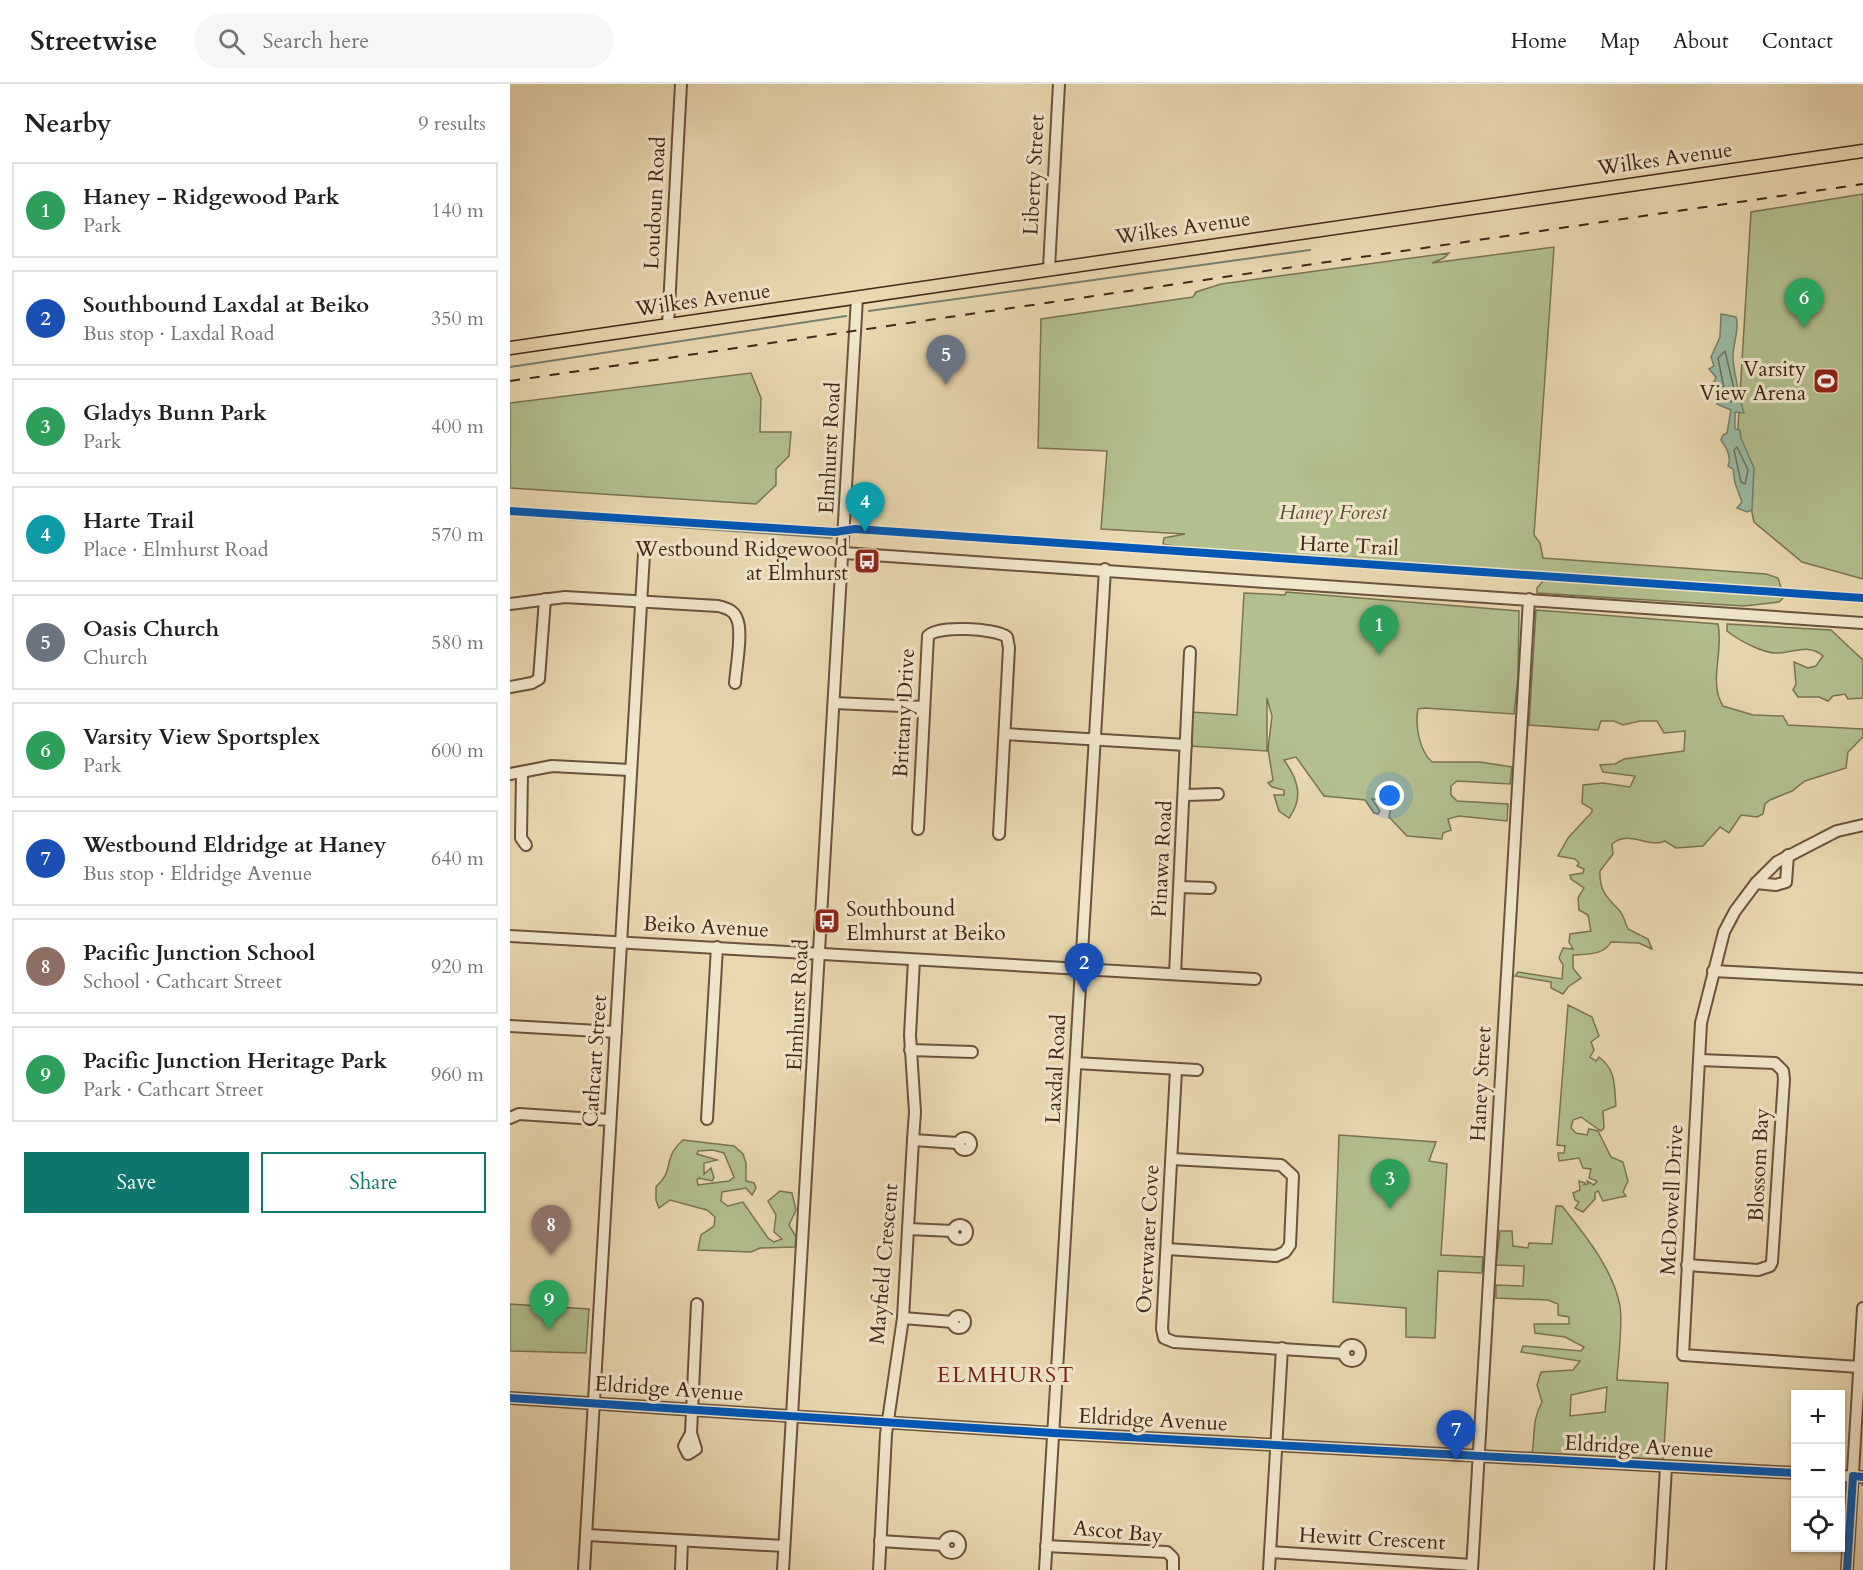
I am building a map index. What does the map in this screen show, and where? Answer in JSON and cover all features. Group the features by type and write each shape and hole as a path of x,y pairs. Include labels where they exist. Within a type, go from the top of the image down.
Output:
{"main road":[{"name":"Wilkes Avenue","path":"510,348 1863,151"}],"street":[{"name":"Loudoun Road","path":"668,325 681,84"},
{"name":"Liberty Street","path":"1048,268 1059,84"},
{"name":"Elmhurst Road","path":"783,1570 844,553 856,298"},
{"path":"844,553 1105,569 1863,623"},
{"name":"Cathcart Street","path":"584,1570 644,554"},
{"name":"Laxdal Road","path":"1045,1570 1105,569"},
{"path":"510,604 565,597 718,606 729,609 737,619 739,630 735,683"},
{"path":"510,687 532,683 539,679 545,599"},
{"name":"Haney Street","path":"1472,1567 1530,599"},
{"name":"Brittany Drive","path":"918,829 926,644 931,632 947,629 1003,634 1007,637 1009,648 999,834"},
{"name":"Pinawa Road","path":"1175,975 1190,652"},
{"path":"834,703 924,706"},
{"path":"1005,734 1186,745"},
{"path":"510,774 552,766 630,770"},
{"path":"522,772 521,838 526,845"},
{"path":"1185,795 1218,794"},
{"name":"McDowell Drive","path":"1859,1367 1683,1355 1701,1023 1713,971 1728,922 1756,883 1777,862 1837,831 1863,825"},
{"path":"1756,883 1776,885 1786,882 1788,855"},
{"path":"1180,887 1210,888"},
{"name":"Beiko Avenue","path":"510,936 1255,979"},
{"path":"707,1119 717,947"},
{"name":"Mayfield Crescent","path":"879,1570 888,1422 903,1318 915,1112 910,1050 914,960"},
{"path":"1713,971 1863,979"},
{"path":"510,1026 616,1032"},
{"path":"910,1050 972,1052"},
{"name":"Blossom Bay","path":"1688,1265 1758,1270 1770,1266 1784,1079 1783,1071 1775,1063 1698,1060"},
{"path":"1076,1063 1197,1070"},
{"name":"Overwater Cove","path":"1176,1070 1162,1329 1164,1338 1173,1342 1344,1353"},
{"path":"510,1118 519,1114 610,1120"},
{"path":"913,1140 958,1143"},
{"path":"1167,1249 1276,1256 1285,1252 1290,1245 1293,1176 1289,1169 1281,1165 1172,1159"},
{"path":"908,1229 953,1231"},
{"path":"691,1433 697,1304"},
{"path":"1847,1570 1858,1477 1859,1367 1863,1308"},
{"path":"903,1318 953,1322"},
{"name":"Hewitt Crescent","path":"1269,1570 1282,1348"},
{"name":"Eldridge Avenue","path":"510,1398 1053,1432 1791,1473"},
{"path":"1660,1570 1666,1467"},
{"path":"587,1535 784,1546"},
{"path":"681,1570 682,1541"},
{"path":"880,1541 944,1545"},
{"name":"Ascot Bay","path":"1046,1546 1167,1552 1173,1558 1173,1570"},
{"name":"Hewitt Crescent","path":"1270,1552 1372,1564 1472,1567"}],"green space":[{"path":"1863,194 1863,579 1802,562 1754,522 1737,444 1751,212"},
{"name":"Haney Forest","path":"1554,247 1534,535 1540,543 1543,558 1766,574 1778,578 1784,597 1779,602 1744,606 1537,593 1537,588 1548,575 1229,553 1163,544 1164,538 1185,534 1101,529 1107,451 1038,448 1041,319 1193,297 1196,292 1221,284 1449,253 1432,263"},
{"path":"751,373 761,398 760,432 791,432 789,456 776,469 776,485 756,504 510,488 510,403"},
{"path":"1286,592 1519,611 1518,677 1514,714 1425,708 1418,709 1417,716 1421,744 1432,762 1480,762 1512,767 1510,784 1457,781 1451,786 1451,795 1457,801 1508,804 1507,821 1459,816 1448,819 1451,830 1443,833 1442,839 1407,836 1389,817 1392,801 1372,799 1380,811 1378,814 1374,813 1365,800 1324,796 1296,757 1284,760 1296,781 1298,796 1294,811 1289,818 1279,811 1274,795 1284,795 1284,790 1272,787 1268,783 1273,780 1268,749 1272,716 1267,698 1267,751 1190,746 1192,712 1237,715 1244,593 1285,595"},
{"path":"1536,610 1718,624 1716,677 1723,706 1753,715 1783,716 1788,725 1863,729 1863,737 1848,752 1846,768 1805,781 1792,791 1770,800 1765,804 1763,814 1757,817 1741,815 1729,833 1720,827 1703,846 1676,848 1665,841 1652,843 1625,838 1612,844 1613,854 1600,871 1602,889 1621,912 1628,929 1648,939 1652,949 1639,943 1611,942 1600,952 1573,955 1573,968 1581,978 1568,987 1563,994 1551,988 1551,982 1515,976 1518,972 1562,979 1563,965 1559,958 1563,948 1573,949 1569,942 1570,934 1591,931 1588,915 1579,910 1578,898 1584,888 1571,879 1570,875 1583,873 1584,869 1577,866 1579,863 1575,859 1558,856 1568,838 1592,812 1592,809 1582,803 1583,785 1603,783 1630,787 1635,776 1603,772 1600,765 1615,764 1624,759 1684,751 1685,731 1664,733 1657,721 1640,721 1623,725 1614,721 1601,721 1598,730 1529,725"},
{"path":"1727,624 1831,630 1863,660 1863,698 1848,699 1845,694 1833,696 1828,701 1819,697 1798,697 1793,690 1796,684 1794,662 1808,668 1816,666 1823,656 1807,649 1772,653 1751,646 1727,631"},
{"path":"1568,1005 1592,1017 1599,1036 1591,1042 1594,1050 1590,1057 1596,1061 1599,1057 1609,1068 1614,1080 1616,1106 1603,1111 1604,1128 1601,1131 1581,1117 1573,1120 1571,1128 1576,1133 1587,1135 1589,1129 1598,1131 1611,1157 1623,1162 1628,1181 1623,1192 1626,1196 1603,1201 1598,1191 1595,1193 1595,1199 1583,1212 1575,1208 1579,1202 1575,1200 1573,1193 1580,1190 1579,1181 1585,1183 1584,1185 1588,1184 1587,1181 1594,1185 1597,1181 1589,1178 1591,1169 1583,1168 1579,1158 1559,1161 1558,1153 1564,1153 1565,1146 1557,1145"},
{"path":"1339,1135 1436,1142 1429,1161 1447,1164 1441,1255 1483,1257 1482,1273 1438,1271 1435,1338 1406,1337 1406,1308 1333,1302"},
{"path":"683,1140 734,1146 743,1154 746,1163 746,1181 754,1183 756,1188 752,1195 746,1188 722,1192 721,1201 728,1206 743,1202 768,1238 774,1242 782,1239 774,1232 776,1215 768,1201 780,1191 792,1193 796,1210 789,1225 796,1237 795,1247 760,1248 751,1252 698,1250 701,1235 714,1226 715,1217 707,1210 670,1200 659,1208 656,1200 656,1187 666,1175 677,1146","holes":["713,1150 724,1153 734,1177 729,1181 698,1185 699,1178 712,1181 714,1178 711,1168 704,1174 704,1163 717,1160 697,1154 698,1151"]},
{"path":"1556,1206 1562,1206 1597,1253 1616,1292 1621,1323 1617,1380 1668,1383 1663,1465 1532,1454 1535,1421 1542,1402 1537,1385 1541,1372 1573,1370 1580,1361 1521,1352 1523,1346 1581,1351 1584,1347 1565,1337 1535,1333 1534,1324 1569,1324 1569,1317 1558,1315 1558,1304 1548,1300 1496,1298 1496,1285 1523,1286 1524,1266 1496,1265 1500,1231 1512,1231 1513,1246 1528,1248 1529,1243 1552,1244","holes":["1607,1387 1605,1412 1570,1416 1571,1395"]},
{"path":"510,1304 589,1309 586,1353 510,1351"}],"water":[{"path":"1721,314 1736,317 1737,321 1733,359 1744,413 1735,412 1735,429 1740,430 1741,438 1754,468 1752,510 1747,512 1737,508 1742,502 1733,469 1728,466 1728,453 1721,440 1727,433 1731,410 1717,404 1720,397 1714,382 1716,377 1709,369 1714,366 1711,357 1720,337"}],"waterway":[{"path":"869,311 1310,250"},
{"path":"510,367 846,316"},
{"path":"510,515 832,538"}],"railway":[{"path":"510,381 1863,184"}],"cycle path":[{"name":"Harte Trail","path":"510,511 835,532 855,529 1863,598"},
{"path":"510,1398 1053,1433 1791,1473"},
{"path":"1847,1570 1853,1476 1863,1477"}],"place":[{"name":"Varsity View Sportsplex","path":"1804,328"},
{"name":"Varsity View Arena","path":"1826,381"},
{"name":"Oasis Church","path":"946,385"},
{"name":"Harte Trail","path":"865,532"},
{"name":"Westbound Ridgewood at Elmhurst","path":"867,561"},
{"name":"Haney - Ridgewood Park","path":"1379,655"},
{"name":"Southbound Elmhurst at Beiko","path":"827,921"},
{"name":"Southbound Laxdal at Beiko","path":"1084,993"},
{"name":"Gladys Bunn Park","path":"1390,1209"},
{"name":"Pacific Junction School","path":"551,1255"},
{"name":"Pacific Junction Heritage Park","path":"549,1330"},
{"name":"Westbound Eldridge at Haney","path":"1456,1460"}],"district":[{"name":"ELMHURST","path":"1006,1375"}]}
